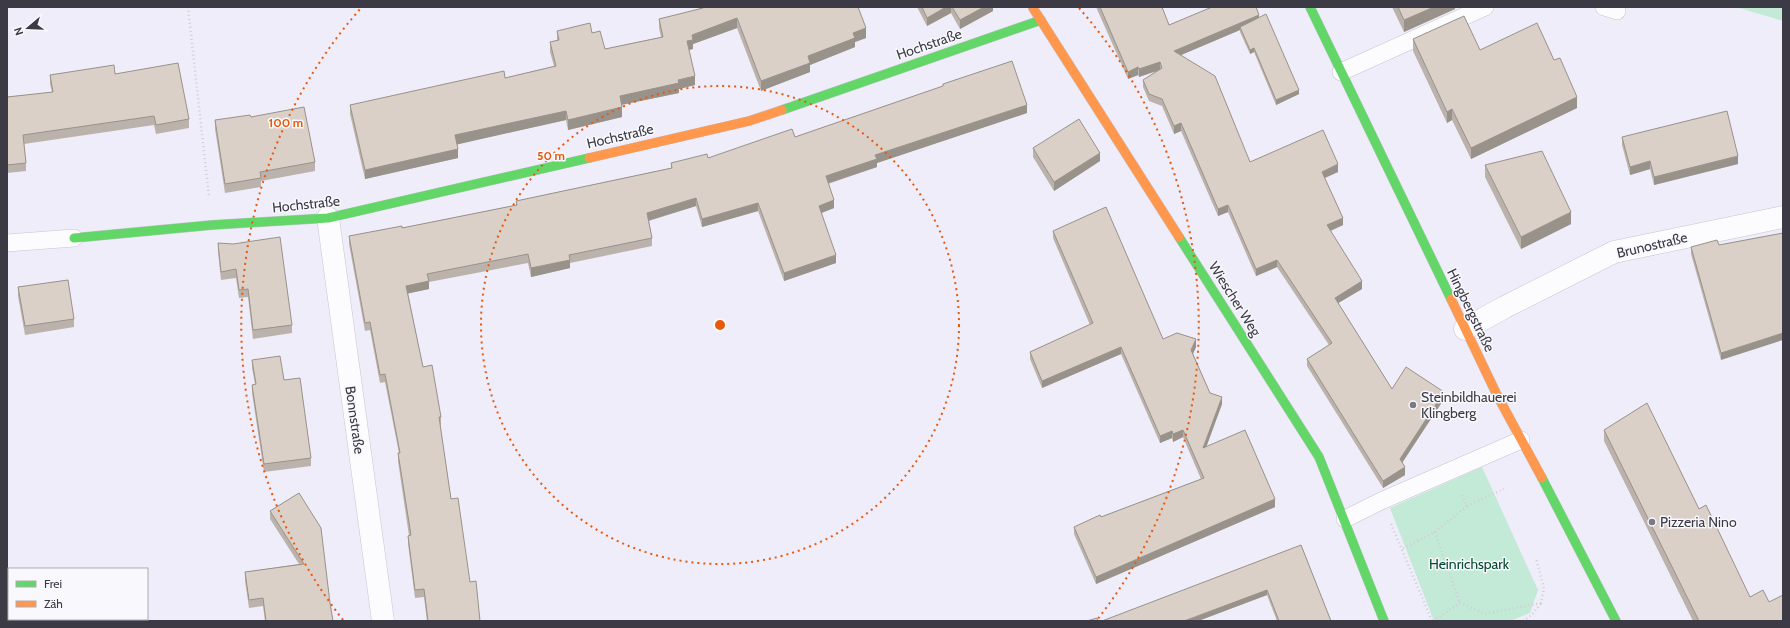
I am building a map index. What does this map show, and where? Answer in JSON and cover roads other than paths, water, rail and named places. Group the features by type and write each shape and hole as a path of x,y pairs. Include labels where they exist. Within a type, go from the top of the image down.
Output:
{"street":[{"name":"Wiescher Weg","path":"1032,7 1319,457 1345,519 1384,621"},
{"name":"Hingbergstraße","path":"1310,7 1465,330 1521,440 1565,521 1613,620"},
{"name":"Hochstraße","path":"74,238 212,225 328,218 749,121 1041,20"},
{"name":"Brunostraße","path":"1465,330 1505,306 1614,252 1783,217"},
{"name":"Bonnstraße","path":"328,218 383,621"}],"lane":[{"path":"1341,72 1485,7"},
{"path":"7,243 74,238"},
{"path":"1345,519 1381,501 1451,470 1488,456 1521,440"}],"place":[{"name":"Steinbildhauerei Klingberg","path":"1413,405"},
{"name":"Pizzeria Nino","path":"1652,522"}],"park label":[{"name":"Heinrichspark","path":"1469,564"}]}
